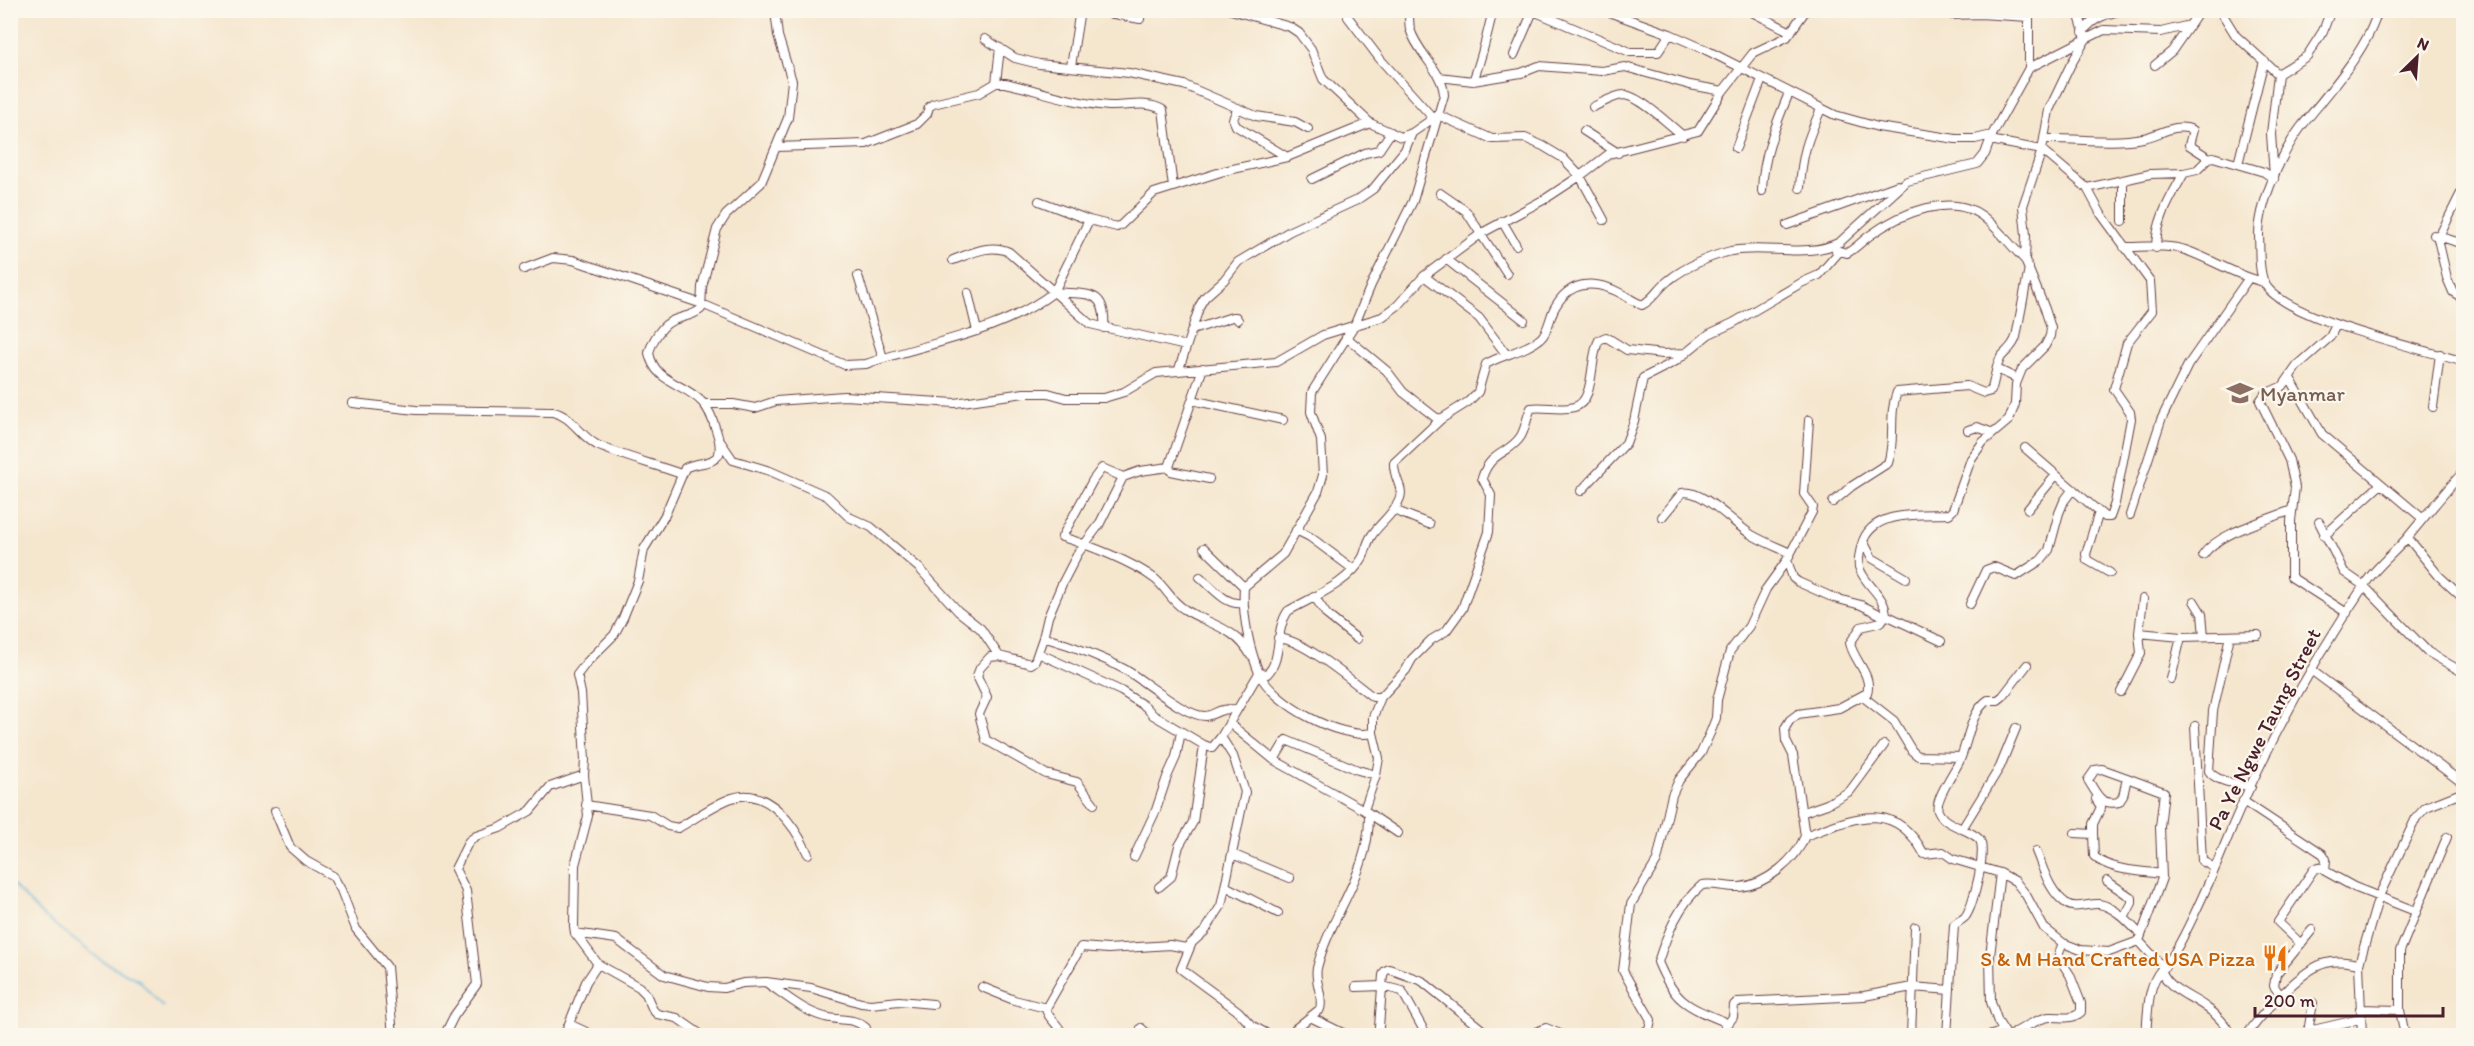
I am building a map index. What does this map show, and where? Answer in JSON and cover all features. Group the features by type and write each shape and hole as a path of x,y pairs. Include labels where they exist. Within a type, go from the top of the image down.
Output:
{"street":[{"path":"703,1035 677,1018 657,1014 646,994 639,987 598,964 575,933 573,903 575,865 588,816 581,693 577,675 614,635 623,618 636,587 644,549 665,515 681,474 689,465 716,459 720,449 710,413 704,404 663,378 656,371 650,353 666,325 672,320 698,312 702,304 702,287 717,229 726,215 761,183 776,147 790,108 792,81 778,36 775,10"},
{"path":"1071,66 1080,10"},
{"path":"1093,10 1140,19"},
{"path":"1255,662 1243,603 1244,587 1283,554 1318,492 1323,475 1321,440 1311,412 1312,392 1355,324 1371,285 1413,201 1444,95 1444,84 1410,30 1408,10"},
{"path":"1473,81 1484,52 1484,43 1493,10"},
{"path":"1603,10 1670,34 1821,109 1878,127 1956,139 1991,138 2042,150 2087,188 2101,214 2150,282 2152,311 2127,343 2114,389 2130,412 2131,419 2112,515 2105,517 2025,448"},
{"path":"1748,10 1791,32"},
{"path":"704,404 733,404 755,408 776,401 844,396 955,403 1032,393 1048,393 1066,398 1104,398 1124,393 1156,373 1179,369 1276,362 1323,335 1383,317 1397,306 1424,276 1482,233 1545,199 1602,159 1698,131 1723,91 1753,53 1787,37 1806,10"},
{"path":"2083,10 2080,19 2085,36"},
{"path":"2025,260 2026,235 2023,206 2042,150 2049,110 2085,36 2088,25 2114,12 2124,10"},
{"path":"2155,65 2172,51 2200,10"},
{"path":"2220,10 2236,36 2278,74"},
{"path":"2278,74 2307,56 2323,31 2331,10"},
{"path":"2378,10 2374,27 2320,106 2288,146 2274,179 2259,223 2264,282 2274,296 2336,324 2463,362"},
{"path":"1233,11 1290,27 1299,33 1311,49 1323,79 1370,123 1401,137 1412,133 1436,116"},
{"path":"1514,55 1532,11 1630,52 1658,52 1670,34"},
{"path":"1787,225 1874,196 1907,181 1977,164 2029,68 2029,14 1980,12 1952,15"},
{"path":"1348,17 1380,59 1436,116 1492,139 1525,138 1563,158 1580,176 1604,220"},
{"path":"2029,68 2085,36 2104,30 2161,32 2190,25"},
{"path":"985,39 1015,58 1039,64 1112,70 1184,85 1256,116 1295,122 1308,129"},
{"path":"996,83 1000,48"},
{"path":"2238,164 2264,61"},
{"path":"1439,77 1473,81 1521,73 1539,66 1602,71 1625,67 1690,85 1723,91"},
{"path":"2274,179 2271,134 2278,74"},
{"path":"1736,148 1762,79"},
{"path":"776,147 866,144 917,123 933,105 979,93 996,83 1005,83 1088,102 1109,105 1147,104 1163,110 1173,187"},
{"path":"1762,191 1762,172 1773,132 1789,93"},
{"path":"1593,107 1624,95 1632,97 1660,115 1683,136"},
{"path":"1238,108 1233,118 1236,126 1287,157"},
{"path":"1800,188 1801,160 1821,109"},
{"path":"1039,201 1089,220 1117,227 1154,193 1224,171 1287,157 1370,123"},
{"path":"2044,139 2123,140 2145,137 2180,126 2193,130 2189,145 2209,158 2264,172 2274,179"},
{"path":"1584,131 1618,153"},
{"path":"1312,179 1365,153 1379,150 1391,132"},
{"path":"1179,369 1205,297 1224,280 1238,262 1290,231 1358,201 1373,189 1405,150 1412,133"},
{"path":"2087,188 2150,174 2184,173 2197,170 2209,158"},
{"path":"2157,248 2156,232 2161,218 2184,173"},
{"path":"2123,180 2123,221"},
{"path":"1259,673 1268,674 1274,667 1282,619 1288,611 1346,578 1363,557 1372,535 1394,510 1401,498 1401,489 1393,474 1394,463 1441,419 1468,402 1478,392 1486,364 1530,346 1544,336 1549,317 1561,295 1580,285 1601,285 1642,305 1650,301 1666,281 1685,269 1731,251 1803,250 1831,247 1840,242 1907,181"},
{"path":"2463,187 2437,236 2447,278 2453,292 2463,299"},
{"path":"1440,194 1466,211 1507,274"},
{"path":"1727,1025 1723,1021 1689,1007 1665,979 1658,962 1669,929 1689,896 1702,885 1740,887 1765,880 1802,846 1805,836 1793,755 1786,741 1785,728 1798,714 1839,708 1867,693 1870,685 1852,654 1850,643 1861,627 1881,622 1886,616 1886,607 1859,568 1859,554 1863,540 1868,531 1881,521 1893,517 1948,514 1956,504 1971,459 1983,442 2009,420 2015,404 2018,379 2022,369 2045,346 2050,336 2048,318 2025,260 1986,219 1956,206 1937,205 1915,211 1869,236 1847,253 1839,252 1831,247"},
{"path":"524,269 553,258 573,260 702,304 845,364 866,364 1008,320 1054,292 1089,220"},
{"path":"1502,221 1516,245"},
{"path":"2437,236 2463,244"},
{"path":"2124,246 2183,249 2248,279 2264,282"},
{"path":"953,260 987,248 999,247 1009,252 1090,324 1186,346"},
{"path":"1581,490 1626,443 1634,421 1643,378 1676,361 1708,334 1733,323 1800,283 1818,275 1839,252"},
{"path":"1446,259 1524,320"},
{"path":"1833,502 1852,486 1888,463 1897,392 1967,386 1989,393 1993,389 2002,356 2013,345 2016,337 2030,268"},
{"path":"858,276 883,358"},
{"path":"1424,276 1479,318 1506,354"},
{"path":"2130,515 2161,420 2188,365 2248,279"},
{"path":"1054,292 1085,294 1098,298 1104,308 1104,328"},
{"path":"968,293 977,331"},
{"path":"1192,330 1232,317 1238,320"},
{"path":"2336,324 2330,337 2302,361 2283,386 2265,394 2259,401 2289,460 2295,487 2292,510 2291,577 2347,613"},
{"path":"1347,337 1387,370 1403,392 1435,417 1441,419"},
{"path":"1292,1035 1295,1029 1320,1009 1316,980 1317,968 1332,927 1358,876 1367,844 1366,812 1379,758 1373,734 1373,717 1381,697 1406,670 1412,659 1431,640 1446,631 1462,609 1489,532 1491,495 1482,478 1486,466 1496,455 1516,442 1531,408 1573,408 1581,404 1590,386 1595,346 1599,340 1606,337 1627,350 1663,354 1686,353"},
{"path":"2433,407 2440,354"},
{"path":"1169,468 1203,368"},
{"path":"1997,369 2018,379"},
{"path":"2290,378 2322,434 2422,518"},
{"path":"1192,400 1283,420"},
{"path":"353,403 416,410 554,412 567,417 578,431 596,444 681,474"},
{"path":"1638,1035 1649,1029 1651,1020 1623,970 1631,904 1657,861 1672,795 1679,780 1701,753 1711,731 1716,718 1730,651 1749,626 1766,589 1789,557 1813,507 1804,494 1809,420"},
{"path":"1968,430 1977,427 1993,433"},
{"path":"719,440 733,460 770,471 827,496 849,517 871,527 919,567 958,611 981,629 999,656"},
{"path":"1209,479 1171,471 1169,468 1140,471 1123,477 1102,468 1062,537 1108,554 1155,579 1182,608 1233,633 1246,645 1263,682 1290,707 1339,730 1360,736 1373,734"},
{"name":"Pa Ye Ngwe Taung Street","path":"2146,1035 2155,976 2172,958 2216,868 2243,801 2311,670 2364,586 2463,471"},
{"path":"2028,509 2056,475"},
{"path":"1094,804 1077,782 1040,771 984,736 979,714 987,697 976,676 990,657 999,656 1031,664 1035,661 1048,617 1062,584 1084,544 1099,525 1123,477"},
{"path":"2324,536 2380,485"},
{"path":"1970,604 1986,570 1994,567 2016,576 2041,560 2053,540 2058,513 2073,489"},
{"path":"1662,517 1682,493 1690,492 1724,511 1751,535 1789,557 1793,578 1798,582 1834,598 1861,605 1941,641"},
{"path":"1394,510 1429,524"},
{"path":"2203,555 2207,548 2223,538 2292,510"},
{"path":"2099,512 2086,554 2087,560 2110,573"},
{"path":"2319,522 2344,572 2364,586 2428,652 2463,673"},
{"path":"1296,530 1310,537 1353,569"},
{"path":"2408,537 2439,576 2463,599"},
{"path":"1863,540 1872,558 1906,578"},
{"path":"1204,548 1244,587"},
{"path":"1200,577 1228,601 1236,604 1243,603"},
{"path":"1314,596 1327,615 1357,639"},
{"path":"2121,692 2140,652 2139,633 2143,599"},
{"path":"2194,602 2202,614 2204,636"},
{"path":"2139,633 2181,637 2258,635"},
{"path":"2230,636 2213,711 2209,771 2211,775 2218,778 2251,787"},
{"path":"2171,679 2181,637"},
{"path":"1043,638 1074,647 1122,668 1145,681 1169,700 1201,715 1206,716 1223,710 1237,709"},
{"path":"1278,639 1285,639 1315,655 1373,697 1381,697"},
{"path":"1038,653 1121,691 1146,707 1153,716 1204,746 1212,748 1259,673"},
{"path":"1947,1035 1954,925 1965,917 1982,868 1981,841 1943,818 1936,807 1937,802 1961,757 1978,710 1988,700 1998,700 2027,665"},
{"path":"2311,670 2463,784"},
{"path":"1862,696 1894,721 1912,751 1918,756 1961,757"},
{"path":"1229,723 1274,760 1366,812 1398,833"},
{"path":"2195,726 2202,861 2216,868"},
{"path":"1962,829 2000,767 2016,728"},
{"path":"1134,857 1156,810 1176,757 1181,732"},
{"path":"1221,737 1233,756 1245,792 1221,906 1191,945 1181,969 1238,1011 1251,1025 1271,1035"},
{"path":"1274,760 1286,740 1376,775"},
{"path":"1801,813 1834,801 1850,791 1884,745"},
{"path":"1159,887 1171,877 1179,846 1193,822 1204,746"},
{"path":"1805,836 1858,817 1881,817 1904,828 1913,836 1924,854 1943,852 1953,859 2000,873 2015,881 2026,895 2044,928 2063,943 2081,950 2109,952 2140,938 2161,874 2160,827 2164,792 2127,778 2102,769 2095,770 2088,780 2100,801 2110,804 2119,802 2123,796 2127,778"},
{"path":"444,1035 454,1016 477,984 465,891 455,869 456,862 469,841 476,836 500,828 530,811 550,787 584,775"},
{"path":"2087,786 2101,807 2093,824 2094,856 2097,860 2122,868 2161,874"},
{"path":"2362,1035 2359,964 2379,896 2416,818 2426,807 2463,792"},
{"path":"586,805 650,815 669,826 678,828 731,798 754,796 784,816 801,839 808,854"},
{"path":"2243,801 2323,854 2326,859 2325,871 2415,911"},
{"path":"275,811 291,847 306,861 333,876 356,929 387,967 393,1035"},
{"path":"2075,833 2093,834"},
{"path":"2405,1035 2400,1010 2400,951 2447,837"},
{"path":"2036,851 2051,888 2067,904 2073,906 2100,904 2124,918 2162,969 2165,979 2174,988 2205,1005 2233,1035"},
{"path":"1232,854 1290,878"},
{"path":"2301,944 2278,922 2314,869 2324,867"},
{"path":"2000,873 1990,956 1991,1002 2007,1034"},
{"path":"2107,880 2132,898 2132,903 2124,918"},
{"path":"1225,886 1278,913"},
{"path":"1911,1035 1916,927"},
{"path":"2281,996 2273,981 2313,930"},
{"path":"575,933 616,939 664,975 680,981 724,988 743,983 766,982 811,988 871,1005 898,1001 933,1004"},
{"path":"1989,1035 2007,1034 2048,1017 2066,1018 2077,1016 2081,1012 2081,1003 2070,975 2059,958 2063,943"},
{"path":"1063,1035 1046,1013 1046,1008 1081,947 1108,949 1170,945 1179,948 1191,945"},
{"path":"2246,1035 2281,996 2312,969 2324,963 2338,961 2359,964"},
{"path":"564,1035 586,982 598,964"},
{"path":"1376,1035 1379,1027 1382,986 1385,971 1389,969 1414,977 1490,1035"},
{"path":"766,982 808,1010 826,1018 860,1023 866,1028 866,1035"},
{"path":"982,987 1014,1000 1046,1008"},
{"path":"1356,987 1394,987 1406,995 1426,1035"},
{"path":"1720,1035 1731,1021 1734,1005 1737,1002 1864,996 1912,987 1950,990"},
{"path":"2313,1003 2308,1026 2313,1030 2360,1019"},
{"path":"2360,1009 2400,1010"},
{"path":"1310,1017 1349,1035"},
{"path":"569,1024 595,1035"},
{"path":"2222,1035 2225,1025"},
{"path":"1141,1028 1150,1035"},
{"path":"1526,1035 1546,1028 1564,1035"},
{"path":"10,1032 18,1035"}],"waterway":[{"path":"10,882 43,916 102,961 139,980 163,1007"}],"place":[{"name":"Myanmar","path":"2240,393"},
{"name":"S & M Hand Crafted USA Pizza","path":"2275,958"}]}
